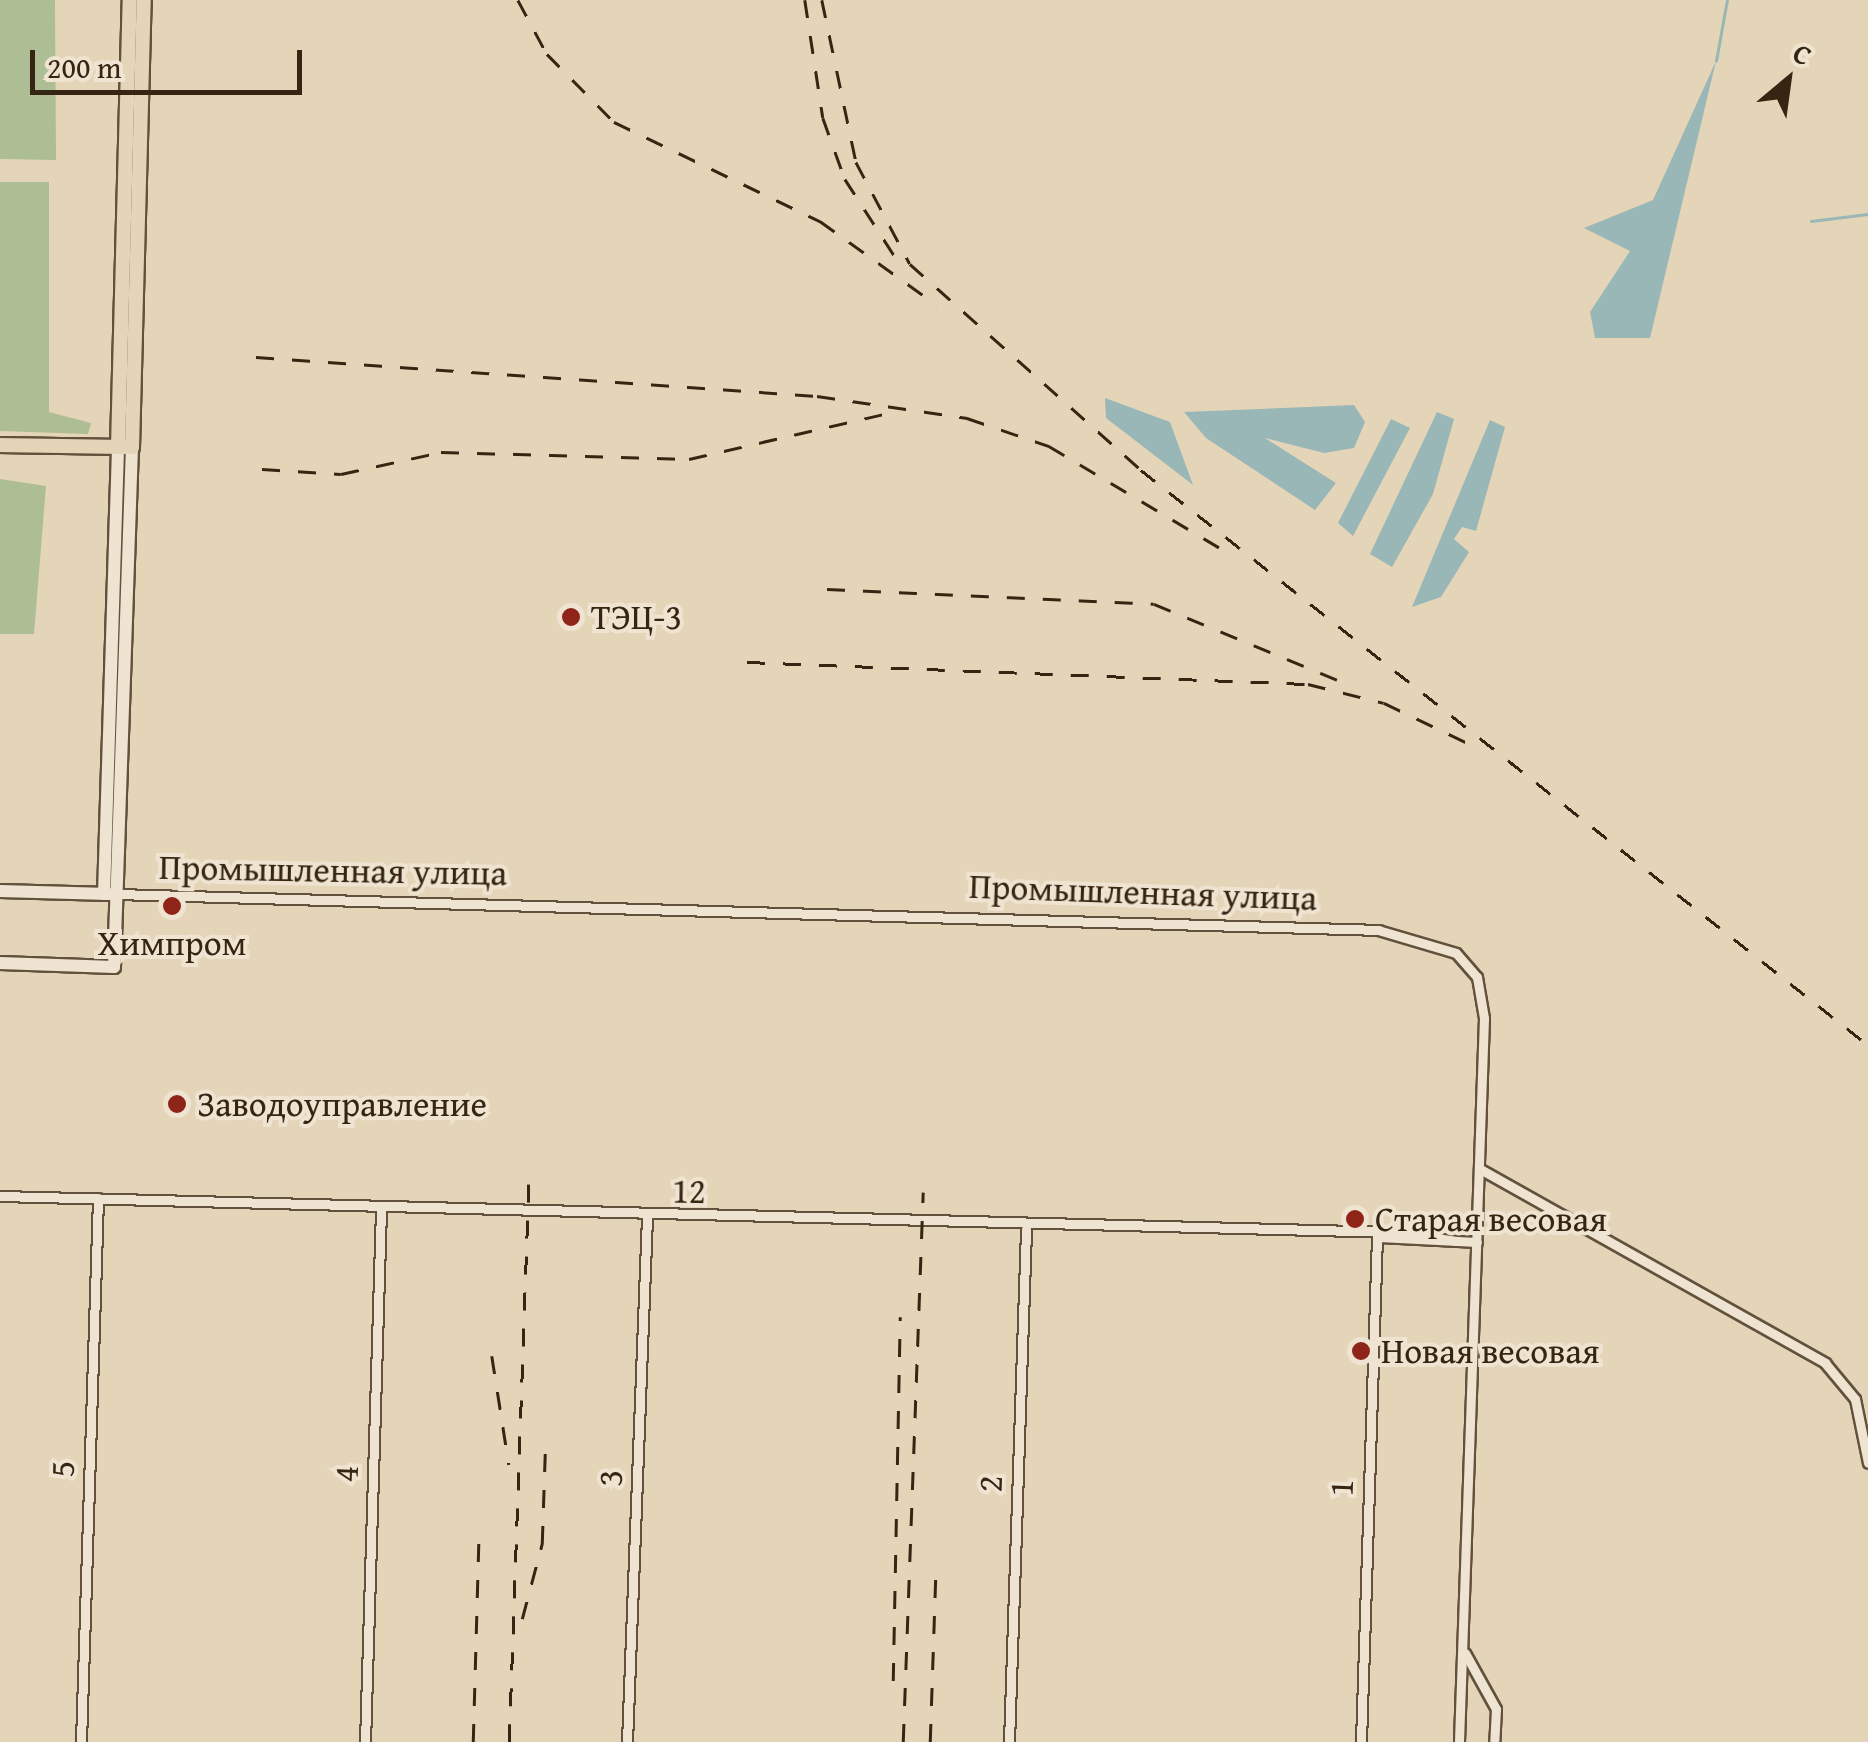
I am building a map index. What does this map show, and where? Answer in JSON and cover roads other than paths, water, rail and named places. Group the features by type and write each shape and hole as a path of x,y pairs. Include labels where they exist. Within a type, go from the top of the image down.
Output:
{"main road":[{"name":"Промышленная улица","path":"125,447 130,0"},
{"name":"Промышленная улица","path":"125,447 144,0"},
{"path":"0,445 125,447"}],"street":[{"name":"Промышленная улица","path":"0,963 114,967 110,894 125,447"},
{"name":"Промышленная улица","path":"0,891 1399,932 1456,953 1477,977 1480,1169 1459,1742"},
{"path":"1480,1169 1824,1362 1855,1399 1868,1463"},
{"name":"12","path":"0,1196 1477,1242"},
{"name":"5","path":"82,1742 98,1198"},
{"name":"4","path":"366,1742 381,1208"},
{"name":"3","path":"627,1742 647,1217"},
{"name":"2","path":"1009,1742 1026,1229"},
{"name":"1","path":"1361,1742 1376,1236"},
{"path":"1464,1651 1496,1709 1494,1742"}],"water":[{"path":"1716,61 1650,338 1595,338 1590,312 1630,251 1584,228 1653,200"},
{"path":"1105,398 1170,422 1193,485 1106,418"},
{"path":"1354,405 1365,422 1354,448 1324,453 1265,438 1336,483 1315,510 1206,438 1184,412"},
{"path":"1437,412 1454,419 1433,494 1392,567 1370,554"},
{"path":"1391,419 1410,428 1353,536 1338,523"},
{"path":"1490,420 1505,427 1476,531 1462,527 1454,539 1469,552 1441,597 1412,607"}],"waterway":[{"path":"1716,61 1727,0"},
{"path":"1811,221 1868,214"}],"railway":[{"path":"518,0 547,54 614,122 820,221 937,305"},
{"path":"805,0 823,118 845,179 896,258"},
{"path":"822,0 856,162 910,264 1141,470 1868,1045"},
{"path":"256,357 817,396 967,418 1049,446 1220,548"},
{"path":"262,469 341,474 441,452 689,459 888,413"},
{"path":"827,589 1154,604 1345,683"},
{"path":"747,662 1308,684 1384,703 1478,748"},
{"path":"509,1742 529,1173"},
{"path":"903,1742 923,1192"},
{"path":"893,1681 900,1317"},
{"path":"492,1356 509,1465"},
{"path":"522,1619 542,1544 545,1452"},
{"path":"473,1742 479,1531"},
{"path":"930,1742 936,1565"}],"place":[{"name":"ТЭЦ-3","path":"571,617"},
{"name":"Химпром","path":"172,906"},
{"name":"Заводоуправление","path":"177,1104"},
{"name":"Старая весовая","path":"1355,1219"},
{"name":"Новая весовая","path":"1361,1351"}]}
